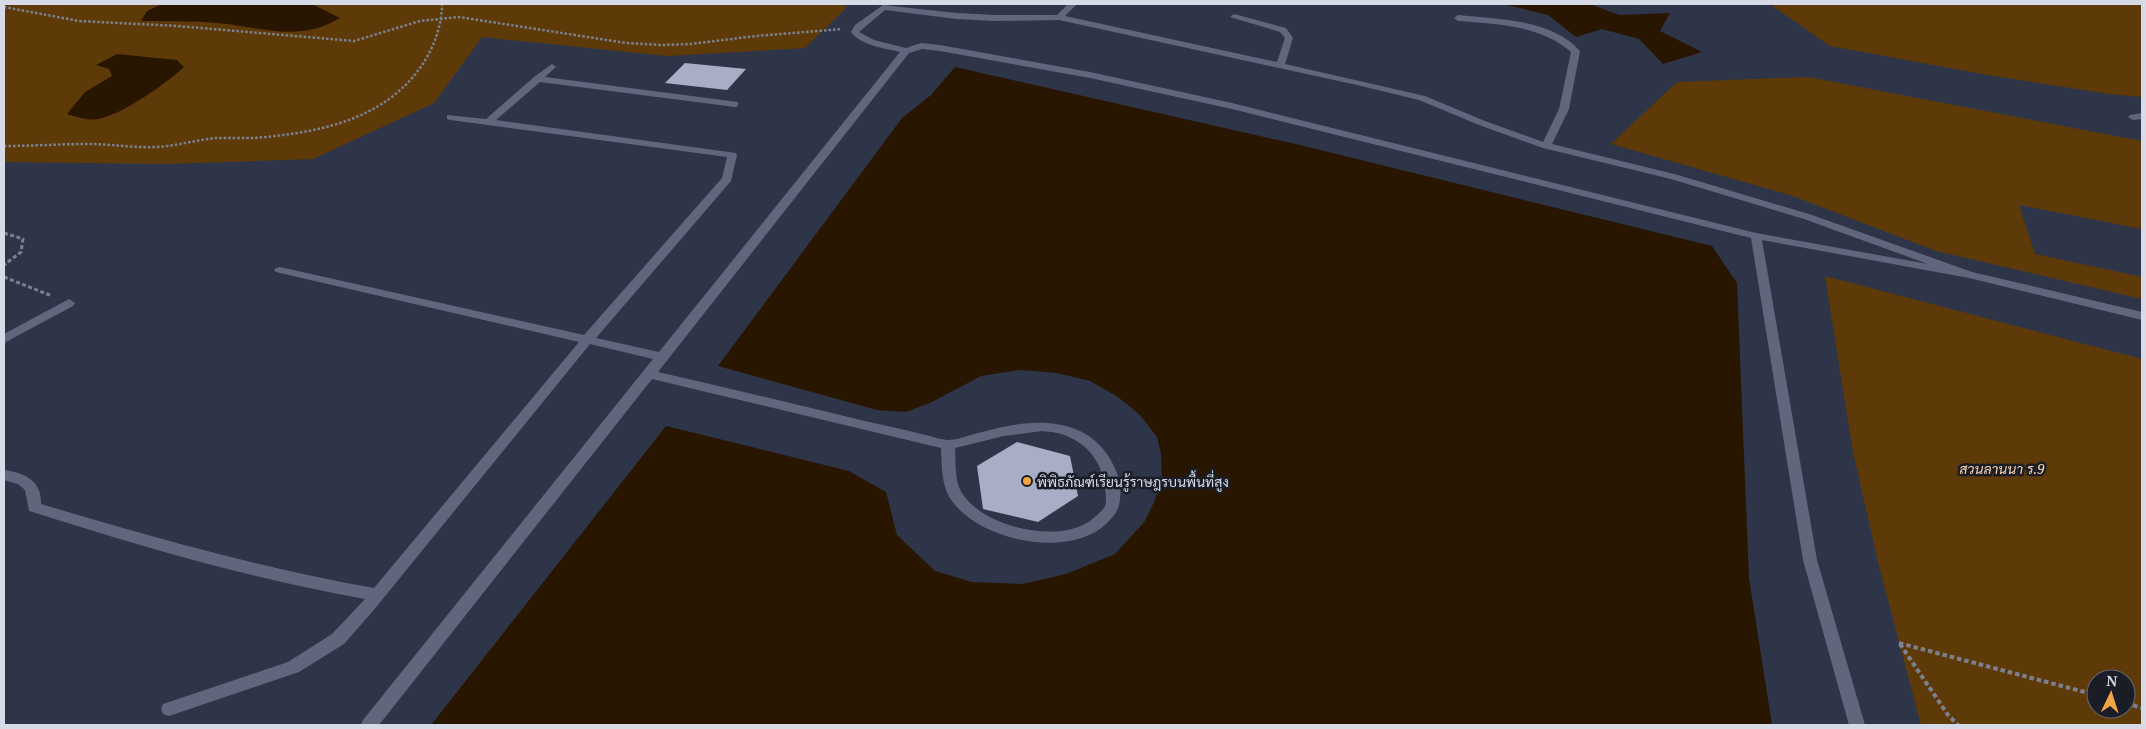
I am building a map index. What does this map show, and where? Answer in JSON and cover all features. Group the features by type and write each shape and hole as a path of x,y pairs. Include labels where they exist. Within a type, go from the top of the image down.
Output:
{"street":[{"path":"1058,17 1073,4"},
{"path":"906,51 871,42 855,32 858,27 884,7 964,16 1037,19 1058,17 1422,98 1482,123 1546,146 1674,177 1808,217 1969,275"},
{"path":"1234,17 1283,30 1289,38 1280,65"},
{"path":"1458,18 1492,22 1553,34 1567,40 1576,50 1564,109 1546,146"},
{"path":"369,725 906,51 920,46 1090,75 1232,106 1756,236 1969,275 2142,316"},
{"path":"488,122 552,67"},
{"path":"537,79 735,104"},
{"path":"169,709 293,667 338,639 378,595 587,340 727,179 732,155 450,117"},
{"path":"1756,236 1810,560 1857,725"},
{"path":"280,270 662,357"},
{"path":"4,339 69,303"},
{"path":"649,374 948,445 995,432 1032,426 1053,427 1075,432 1101,455 1109,470 1113,494 1109,512 1094,525 1072,535 1050,538 1023,535 994,526 973,515 956,496 950,476 948,445"},
{"path":"4,475 18,477 27,481 35,498 34,507 187,553 310,583 378,595"}],"path":[{"path":"4,146 87,144 152,147 212,139 259,137 315,131 349,121 376,109 397,93 420,69 430,51 442,18 442,4"},
{"path":"4,7 78,21 177,26 354,41 420,21 442,18 469,18 626,43 662,45 691,44 839,28 855,32"},
{"path":"4,233 23,239 21,252 4,265"},
{"path":"4,277 69,303"},
{"path":"1958,725 1948,715 1899,643 2086,692"}],"green space":[{"path":"4,4 842,4 847,7 805,48 667,56 482,37 434,103 313,159 165,164 4,162"},
{"path":"1774,4 2142,4 2142,97 2109,94 1988,75 1830,46 1774,7"},
{"path":"1808,77 2142,141 2142,229 2019,205 2035,254 2142,277 2142,299 1936,251 1790,195 1611,144 1677,82"},
{"name":"สวนลานนา ร.9","path":"1825,276 2142,359 2142,725 1921,725 1878,562 1853,452"}],"shaded area":[{"path":"162,4 312,4 340,18 325,26 295,32 264,30 208,22 141,21 147,11"},
{"path":"1503,4 1590,4 1619,15 1670,13 1660,31 1702,52 1663,64 1639,39 1602,29 1576,37 1548,15"},
{"path":"117,54 177,60 184,67 144,98 108,116 90,119 67,114 85,92 112,76 109,69 96,65"},
{"path":"955,67 1300,145 1712,246 1737,283 1749,578 1772,725 431,725 666,426 849,471 886,492 897,535 935,571 972,582 1022,584 1066,574 1115,554 1145,521 1155,500 1162,478 1161,454 1157,437 1140,415 1118,397 1090,381 1057,373 1020,370 981,376 932,402 906,412 877,410 718,366 902,118 931,95"}],"building":[{"path":"685,63 746,69 727,90 665,83"},
{"name":"พิพิธภัณฑ์เรียนรู้ราษฎรบนพื้นที่สูง","path":"1017,442 1070,456 1078,496 1038,522 983,509 977,466"}],"place":[{"name":"พิพิธภัณฑ์เรียนรู้ราษฎรบนพื้นที่สูง","path":"1027,481"}]}
